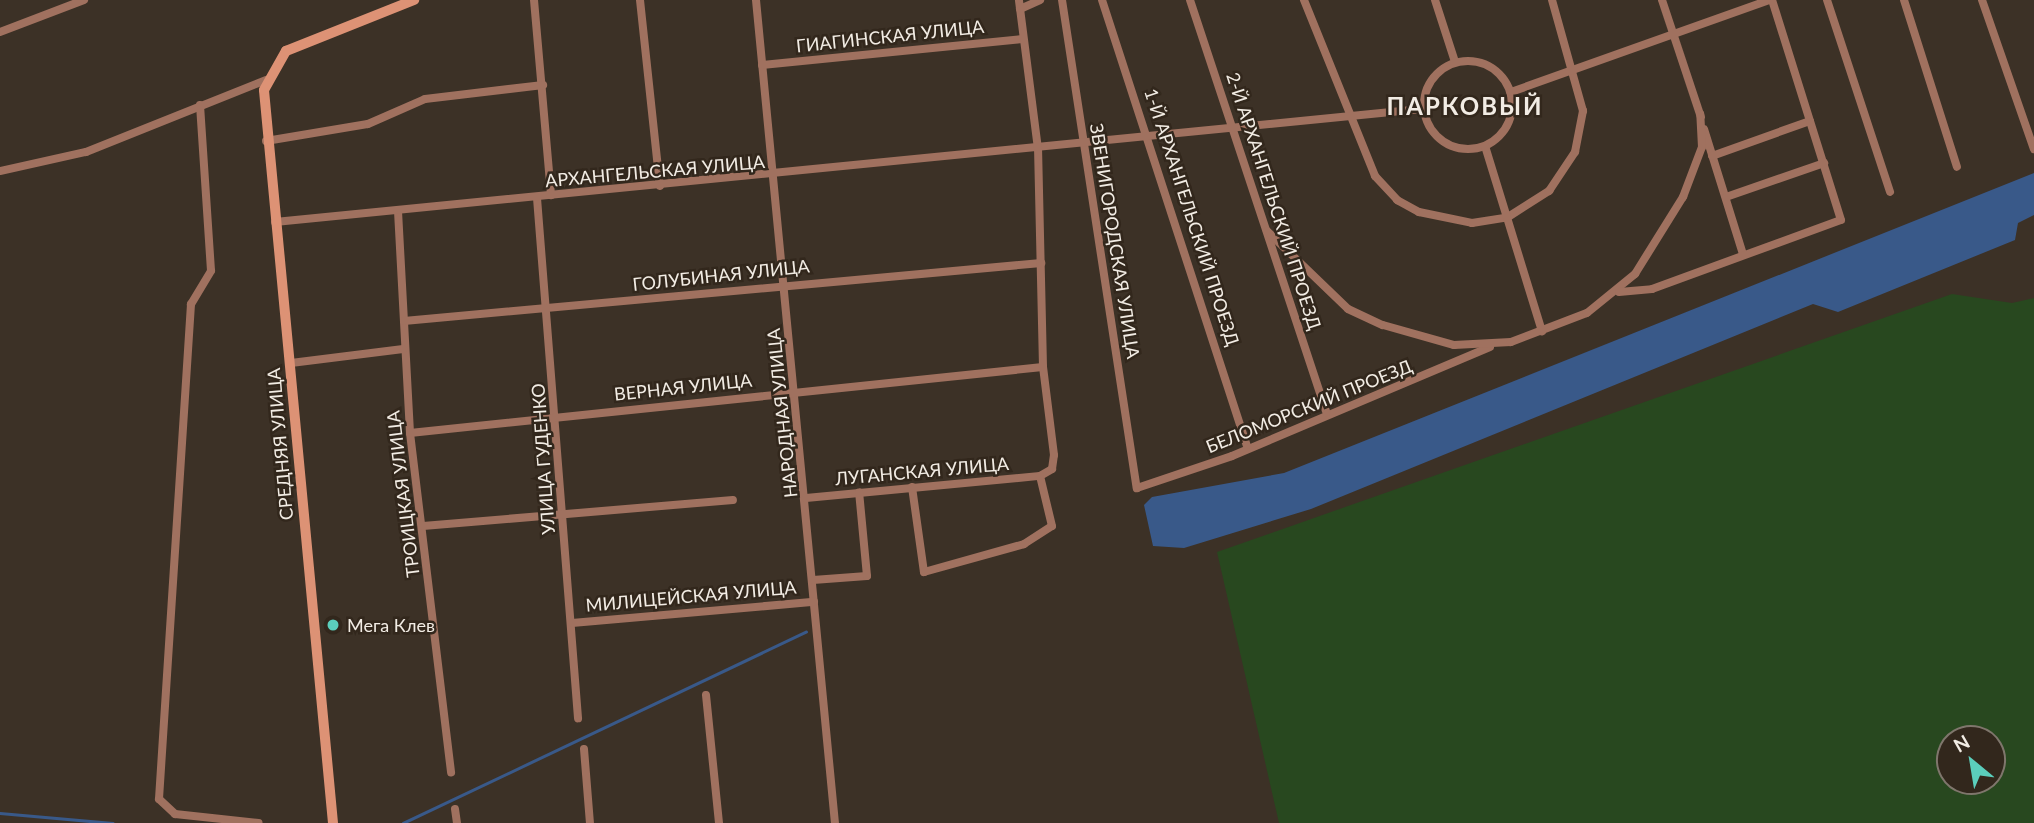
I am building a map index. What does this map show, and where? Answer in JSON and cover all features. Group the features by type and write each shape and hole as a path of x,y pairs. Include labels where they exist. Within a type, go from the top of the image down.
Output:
{"street":[{"path":"0,32 84,0"},
{"name":"СРЕДНЯЯ УЛИЦА","path":"333,823 291,363 266,141 266,80 274,63 308,40 414,0"},
{"path":"534,0 551,195"},
{"path":"640,0 660,186"},
{"name":"НАРОДНАЯ УЛИЦА","path":"756,0 806,498 835,823"},
{"path":"912,487 923,572 1024,544 1052,526 1040,476 1052,469 1054,455 1043,367 1038,149 1019,4 1040,0"},
{"name":"ЗВЕНИГОРОДСКАЯ УЛИЦА","path":"1062,0 1137,488"},
{"name":"1-Й АРХАНГЕЛЬСКИЙ ПРОЕЗД","path":"1102,0 1150,136 1247,444"},
{"name":"2-Й АРХАНГЕЛЬСКИЙ ПРОЕЗД","path":"1190,0 1326,412"},
{"path":"1304,0 1348,117 1375,176 1396,200 1437,219 1472,223 1508,216 1549,191 1575,152 1583,111 1574,66 1552,0"},
{"path":"1435,0 1455,62"},
{"path":"1662,0 1743,254"},
{"path":"1511,92 1574,66 1771,0 1824,163 1726,197"},
{"path":"1827,0 1890,192"},
{"path":"1904,0 1956,167"},
{"path":"1982,0 2032,150"},
{"name":"ГИАГИНСКАЯ УЛИЦА","path":"762,65 1022,38"},
{"path":"1455,62 1483,62 1511,92 1509,124 1485,146 1450,145 1421,109 1435,75 1455,62"},
{"path":"0,171 75,156 266,80"},
{"path":"266,141 368,124 425,99 543,85"},
{"path":"200,105 211,271 191,304 159,799 175,814 259,823"},
{"path":"1084,144 1421,109"},
{"name":"БЕЛОМОРСКИЙ ПРОЕЗД","path":"1619,292 1683,197 1702,147 1700,114"},
{"path":"1712,156 1810,121"},
{"name":"АРХАНГЕЛЬСКАЯ УЛИЦА","path":"275,222 772,177 1084,144"},
{"path":"1485,146 1542,331"},
{"name":"БЕЛОМОРСКИЙ ПРОЕЗД","path":"1137,488 1232,456 1247,444 1326,412 1464,363 1490,347 1542,331 1619,292 1652,289 1841,220 1824,163"},
{"name":"УЛИЦА ГУДЕНКО","path":"537,198 545,309 557,415 578,718"},
{"name":"ТРОИЦКАЯ УЛИЦА","path":"398,211 403,349 410,433 452,773"},
{"name":"БЕЛОМОРСКИЙ ПРОЕЗД","path":"1267,231 1348,309 1454,345 1490,347"},
{"name":"ГОЛУБИНАЯ УЛИЦА","path":"404,321 785,283 1041,263"},
{"path":"291,363 403,349"},
{"name":"ВЕРНАЯ УЛИЦА","path":"410,433 557,415 1043,367"},
{"name":"ЛУГАНСКАЯ УЛИЦА","path":"806,498 1040,476"},
{"name":"МИЛИЦЕЙСКАЯ УЛИЦА","path":"813,580 864,578 869,572 859,492"},
{"path":"423,526 733,500"},
{"name":"МИЛИЦЕЙСКАЯ УЛИЦА","path":"572,623 814,601"},
{"path":"706,695 719,823"},
{"path":"584,749 590,823"},
{"path":"455,809 457,823"}],"green space":[{"path":"1952,294 2012,303 2034,298 2034,823 1279,823 1217,552"}],"water":[{"path":"2034,173 2034,215 2018,223 2015,240 1838,312 1813,304 1311,509 1184,548 1153,546 1144,505 1152,497 1284,473"}],"waterway":[{"path":"403,823 806,632"},
{"path":"0,813 113,823"}],"place":[{"name":"Мега Клев","path":"333,625"}],"district":[{"name":"ПАРКОВЫЙ","path":"1465,106"}]}
